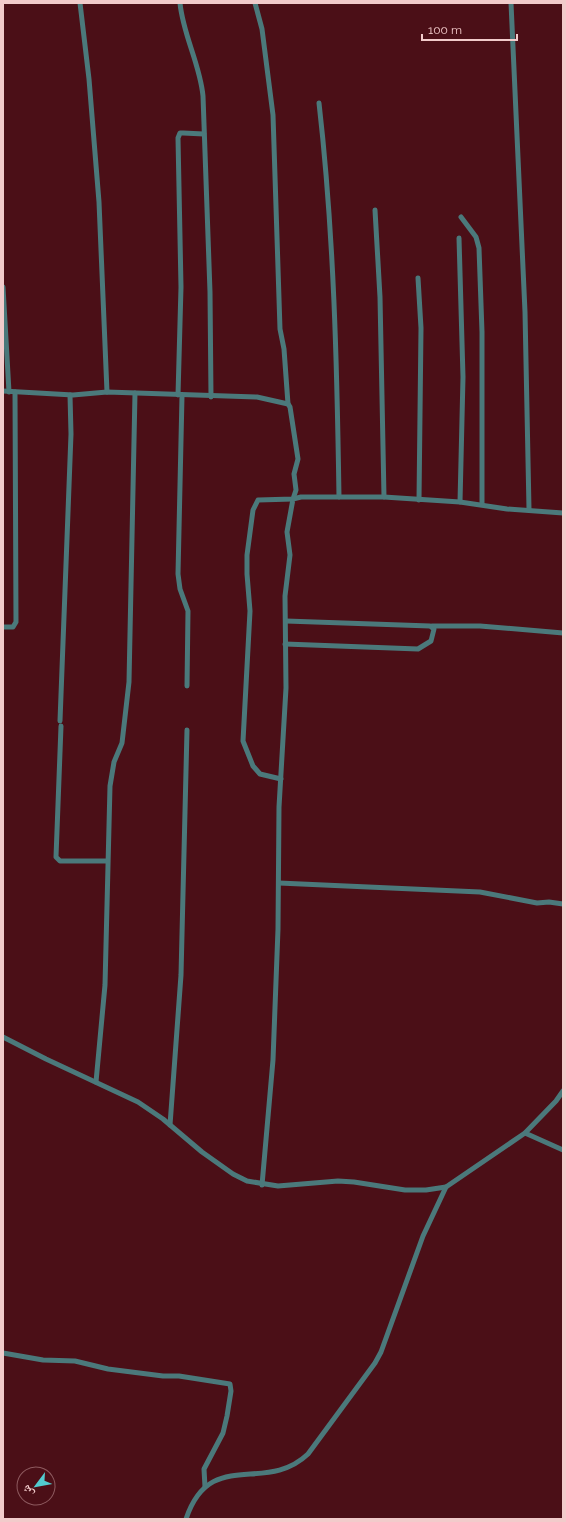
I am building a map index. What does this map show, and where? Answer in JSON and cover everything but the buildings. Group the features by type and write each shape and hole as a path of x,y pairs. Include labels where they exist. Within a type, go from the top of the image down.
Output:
{"street":[{"path":"80,3 96,158 107,392"},
{"path":"180,3 201,86 210,285 211,397"},
{"path":"255,3 265,48 273,115 280,329 284,349 288,404 290,407 294,442 297,452 294,474 296,490 287,532 290,555 285,596 286,688 281,779 273,1060 262,1185"},
{"path":"511,3 526,331 529,509"},
{"path":"319,103 328,203 337,363 339,498"},
{"path":"187,686 188,611 180,589 178,574 181,287 178,138 180,133 204,134"},
{"path":"375,210 380,297 384,498"},
{"path":"461,217 476,237 479,248 482,339 482,504"},
{"path":"459,238 463,377 460,502"},
{"path":"418,278 421,328 419,500"},
{"path":"3,287 12,392 16,622 13,627 3,627"},
{"path":"3,391 70,395 107,392 211,397 257,397 288,404"},
{"path":"96,1082 105,985 110,786 114,762 122,743 129,682 135,393"},
{"path":"70,395 71,434 56,857 60,861 107,862"},
{"path":"281,779 260,774 253,766 243,741 250,611 247,555 255,503 263,499 293,499 301,497 384,498 460,502 482,504 507,509 529,509 563,513"},
{"path":"286,621 432,626 480,626 563,632"},
{"path":"285,644 421,648 431,641 434,632 432,626"},
{"path":"170,1125 182,975 187,730"},
{"path":"279,883 480,892 537,903 549,902 563,904"},
{"path":"3,1037 138,1102 233,1174 247,1181 262,1185 283,1186 338,1181 405,1190 426,1190 446,1187 526,1133 556,1102 563,1091"},
{"path":"526,1133 563,1150"},
{"path":"186,1519 192,1503 210,1482 227,1476 277,1472 288,1468 308,1454 375,1364 382,1352 423,1236 446,1187"},
{"path":"3,1353 43,1360 75,1360 108,1369 163,1376 179,1376 230,1384 231,1391 223,1433 204,1469 205,1487"}]}
